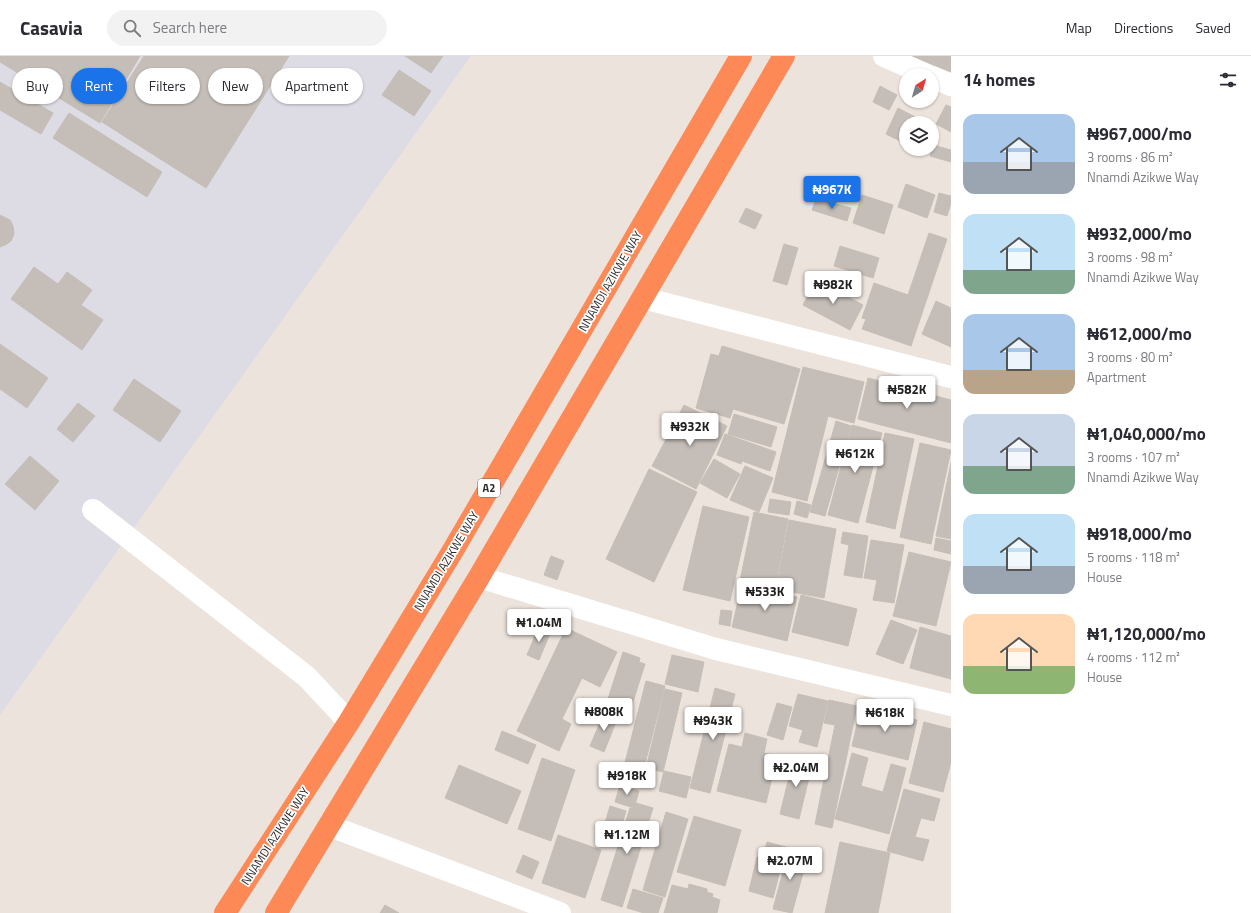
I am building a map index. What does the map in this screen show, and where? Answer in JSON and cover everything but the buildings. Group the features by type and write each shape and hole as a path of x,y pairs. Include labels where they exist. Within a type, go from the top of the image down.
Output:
{"highway":[{"name":"NNAMDI AZIKWE WAY","path":"225,913 349,722 452,552 741,56"},
{"path":"276,913 330,826 479,576 784,56"}],"street":[{"path":"884,56 911,68"},
{"path":"939,80 951,85"},
{"path":"643,298 951,377"},
{"path":"93,510 307,676 349,722"},
{"path":"479,576 716,649 951,706"},
{"path":"330,826 560,913"}],"shaded area":[{"path":"0,56 471,56 0,715"}]}
